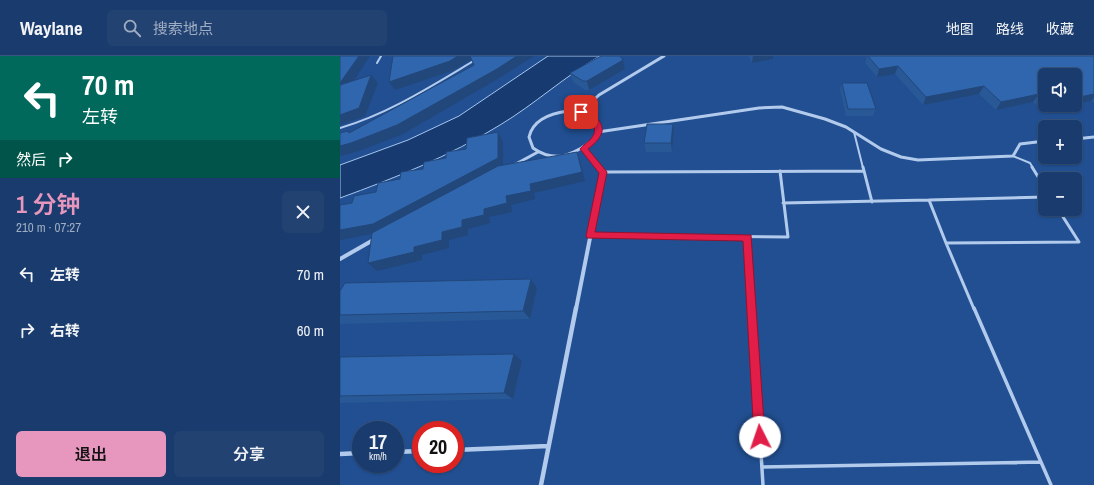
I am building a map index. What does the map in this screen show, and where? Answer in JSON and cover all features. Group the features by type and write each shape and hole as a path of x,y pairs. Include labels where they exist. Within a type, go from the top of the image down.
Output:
{"street":[{"path":"581,112 599,95 664,56"},
{"path":"598,132 759,108 782,107 825,119 854,132 880,149 901,157 918,160 1013,156 1020,144 1038,143"},
{"path":"558,112 581,112 591,116 597,123 598,132 593,141 583,149 560,156 538,152 531,146 528,138 530,130 537,122 546,116 558,112"},
{"path":"1082,138 1094,137"},
{"path":"540,485 603,172 583,149"},
{"path":"510,167 538,152"},
{"path":"340,259 376,238"},
{"path":"464,450 548,446"},
{"path":"340,454 352,453"}],"lane":[{"path":"377,63 381,56"},
{"path":"340,128 350,126 389,108 482,56"},
{"path":"854,132 872,202"},
{"path":"1013,156 1030,163 1038,176"},
{"path":"603,172 864,171"},
{"path":"590,236 748,238 788,237 780,172"},
{"path":"784,203 1038,197"},
{"path":"929,200 946,243 1051,485"},
{"path":"946,243 1079,242 1062,216"},
{"path":"748,238 763,485"},
{"path":"762,467 1041,462"}],"water":[{"path":"548,56 600,56 575,72 513,117 462,147 422,166 340,198 340,165 408,140 459,116"}],"building":[{"path":"340,56 359,56 340,83"},
{"path":"393,56 458,56 450,61 389,82"},
{"path":"470,56 517,56 497,69 397,125 340,146 340,133 348,131 349,133 474,65"},
{"path":"601,56 620,56 623,60 587,81 583,81 570,73"},
{"path":"868,56 1094,56 1094,94 1082,97 1082,68 1038,68 1038,94 1001,102 984,86 926,97 898,66 879,69"},
{"path":"371,75 359,108 340,115 340,85"},
{"path":"842,83 867,83 876,109 848,109"},
{"path":"647,124 673,124 671,143 644,143"},
{"path":"498,132 498,158 373,224 340,230 340,205 352,203 354,196 376,192 378,183 400,179 401,172 423,169 424,162 446,158 446,152 466,149 467,138"},
{"path":"577,152 582,172 530,184 531,191 506,196 507,203 484,209 484,215 462,220 462,227 442,232 442,240 414,247 414,252 368,263 372,233 498,166"},
{"path":"531,279 523,311 340,315 340,291 345,283"},
{"path":"514,354 504,393 340,396 340,357"}],"route":[{"path":"581,112 591,116 597,123 598,132 593,141 583,149 603,172 590,236 748,238 760,437"}]}
